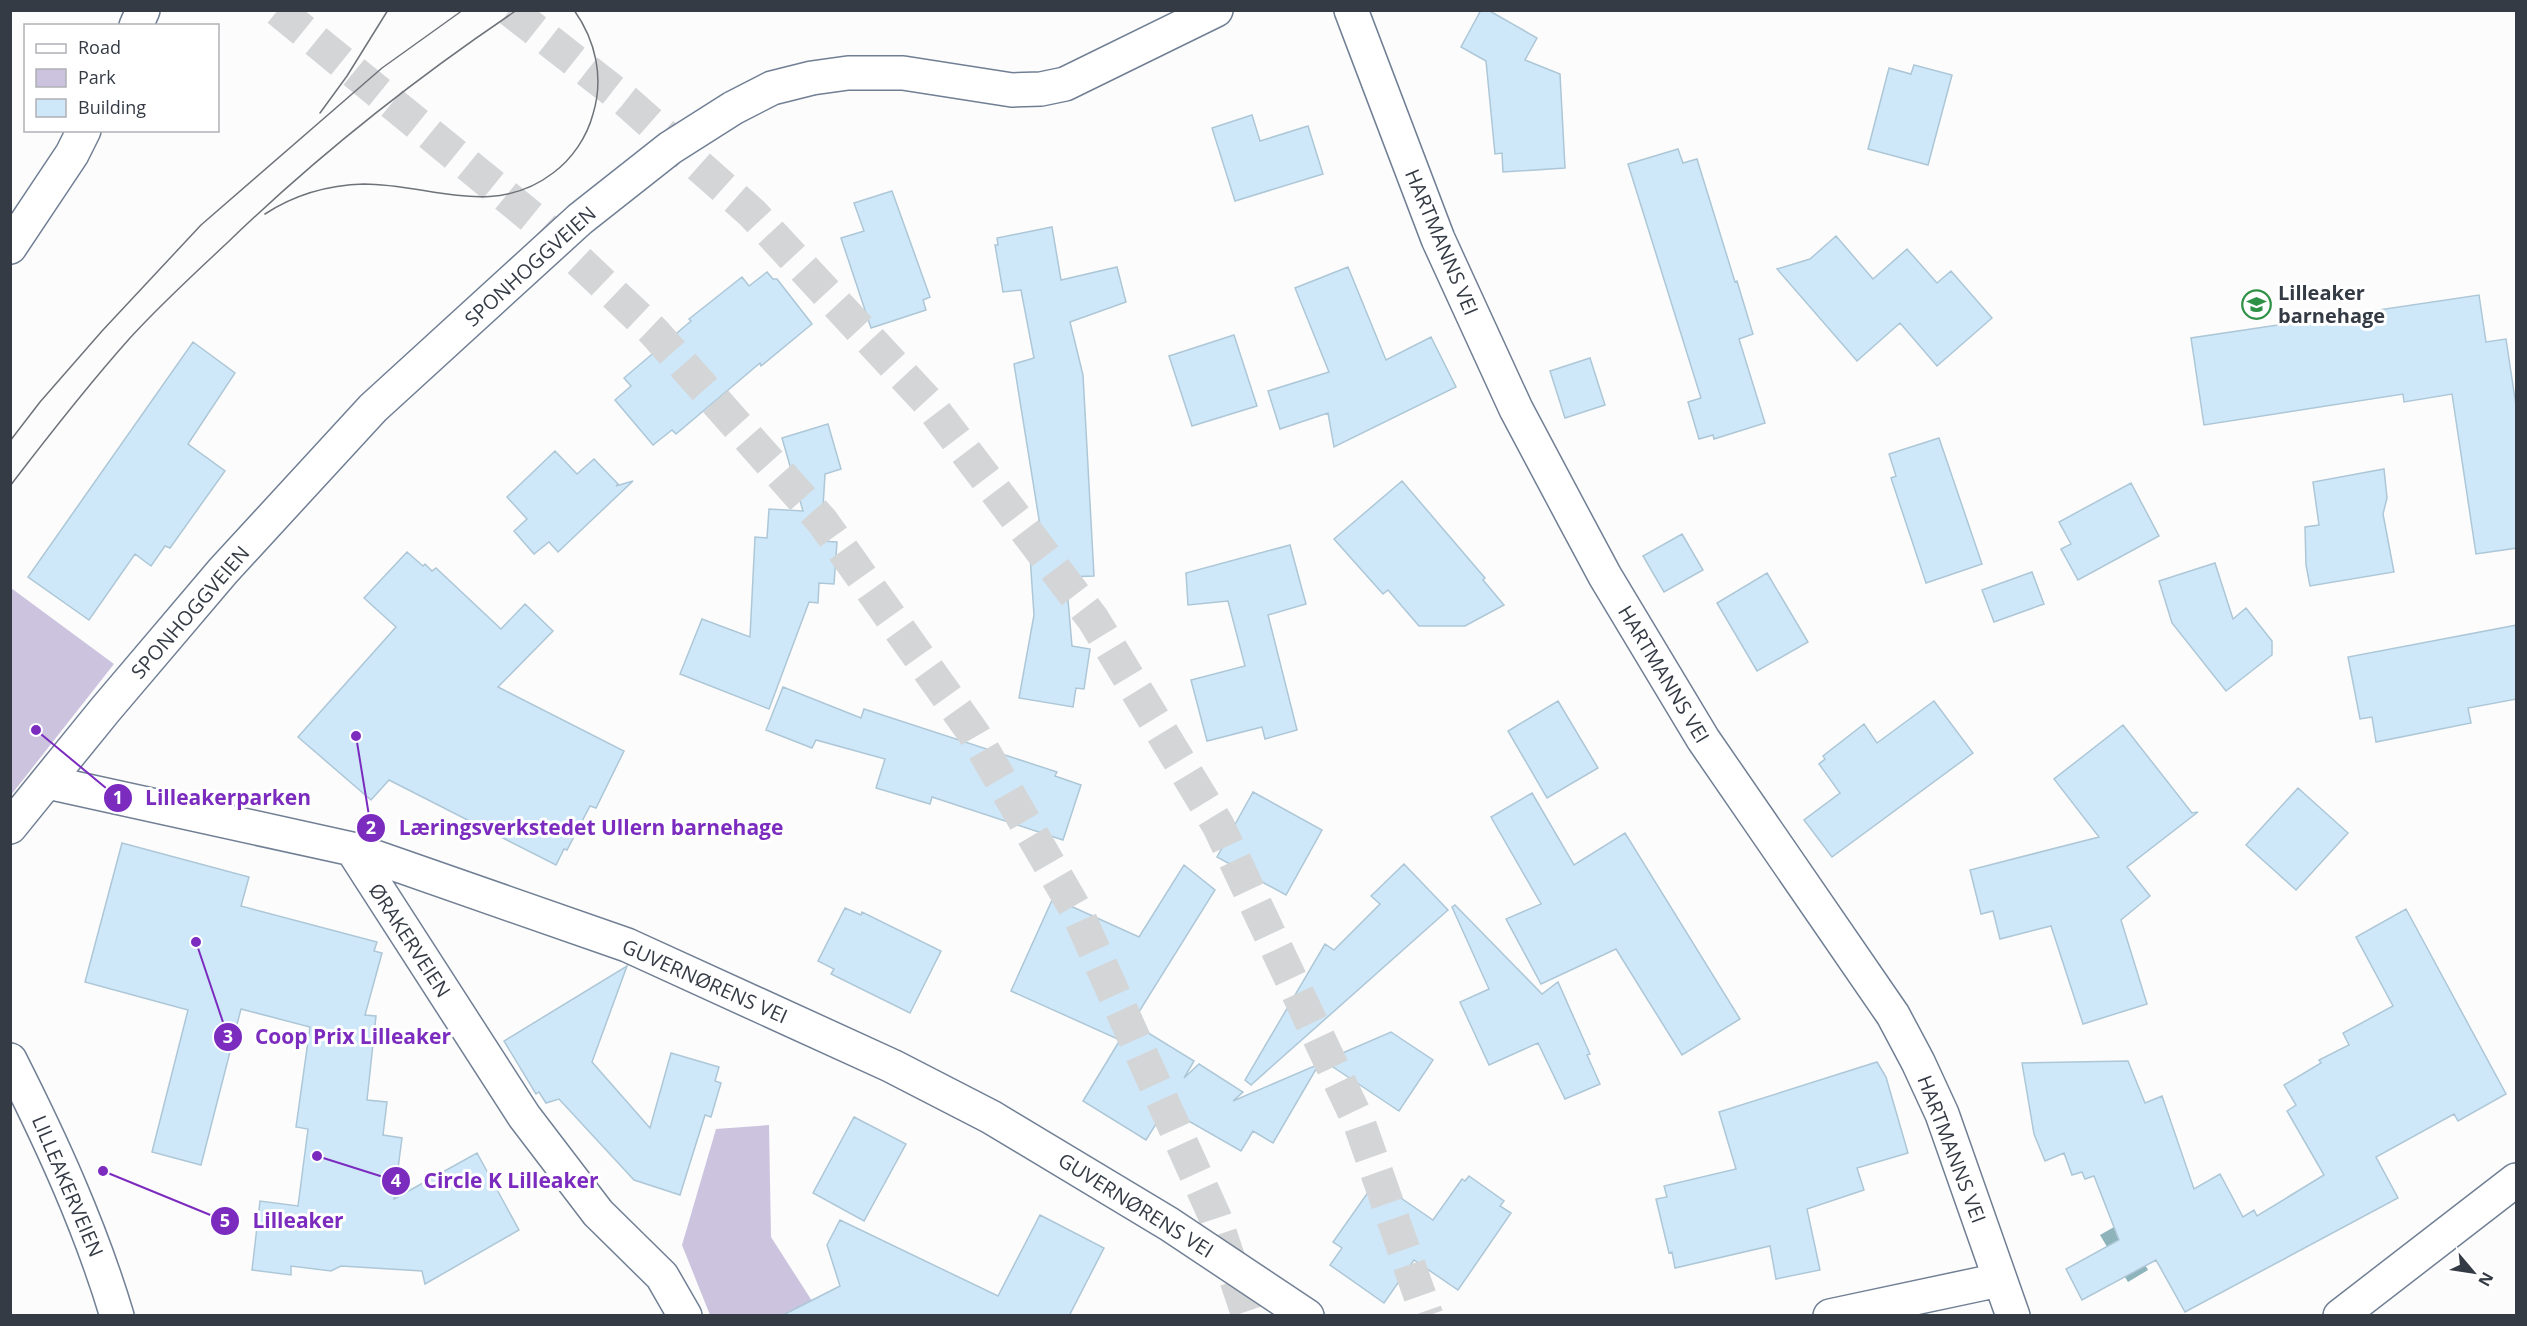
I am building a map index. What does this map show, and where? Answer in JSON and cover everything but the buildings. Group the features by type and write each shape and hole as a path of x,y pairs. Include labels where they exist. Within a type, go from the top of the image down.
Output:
{"street":[{"path":"137,24 143,10"},
{"name":"SPONHOGGVEIEN","path":"10,827 223,571 373,408 580,219 670,148 772,88 812,78 848,73 903,73 1012,90 1041,89 1065,84 1216,10"},
{"name":"HARTMANNS VEI","path":"1351,10 1438,239 1516,409 1605,576 1703,739 1893,1015 1942,1114 2013,1316"},
{"path":"10,247 72,154 83,132"},
{"name":"GUVERNØRENS VEI","path":"47,782 352,849 627,945 892,1066 1006,1125 1169,1224 1307,1316"},
{"name":"ØRAKERVEIEN","path":"352,849 524,1116 598,1213 662,1276 686,1316"},
{"name":"LILLEAKERVEIEN","path":"10,1060 70,1183 102,1266 117,1316"},
{"path":"2340,1316 2517,1180"},
{"path":"1830,1316 1999,1280"}],"green space":[{"path":"11,588 114,664 11,795"},
{"path":"769,1125 771,1237 821,1315 710,1315 682,1245 716,1129"}],"water":[{"path":"2121,1223 2148,1270 2128,1282 2100,1235"}],"tunnel":[{"path":"278,10 540,224 654,332 822,521 974,734 1077,912 1215,1217 1248,1316"},
{"path":"510,10 626,101 752,213 927,401 1093,619 1218,825 1360,1125 1427,1316"}],"tram line":[{"path":"320,113 347,76 388,10"},
{"path":"10,441 40,402 102,331 201,225 382,68 463,10"},
{"path":"10,486 69,410 130,338 261,211 367,120 440,64 517,10"},
{"path":"265,214 300,196 338,186 389,185 461,196 484,197 507,194 530,187 553,173 566,161 583,139 590,123 598,87 593,47 574,10"}],"place":[{"name":"Lilleaker barnehage","path":"2257,304"},
{"name":"Lilleakerparken","path":"36,730"},
{"name":"Læringsverkstedet Ullern barnehage","path":"356,736"},
{"name":"Coop Prix Lilleaker","path":"196,942"},
{"name":"Circle K Lilleaker","path":"317,1156"},
{"name":"Lilleaker","path":"103,1171"}]}
